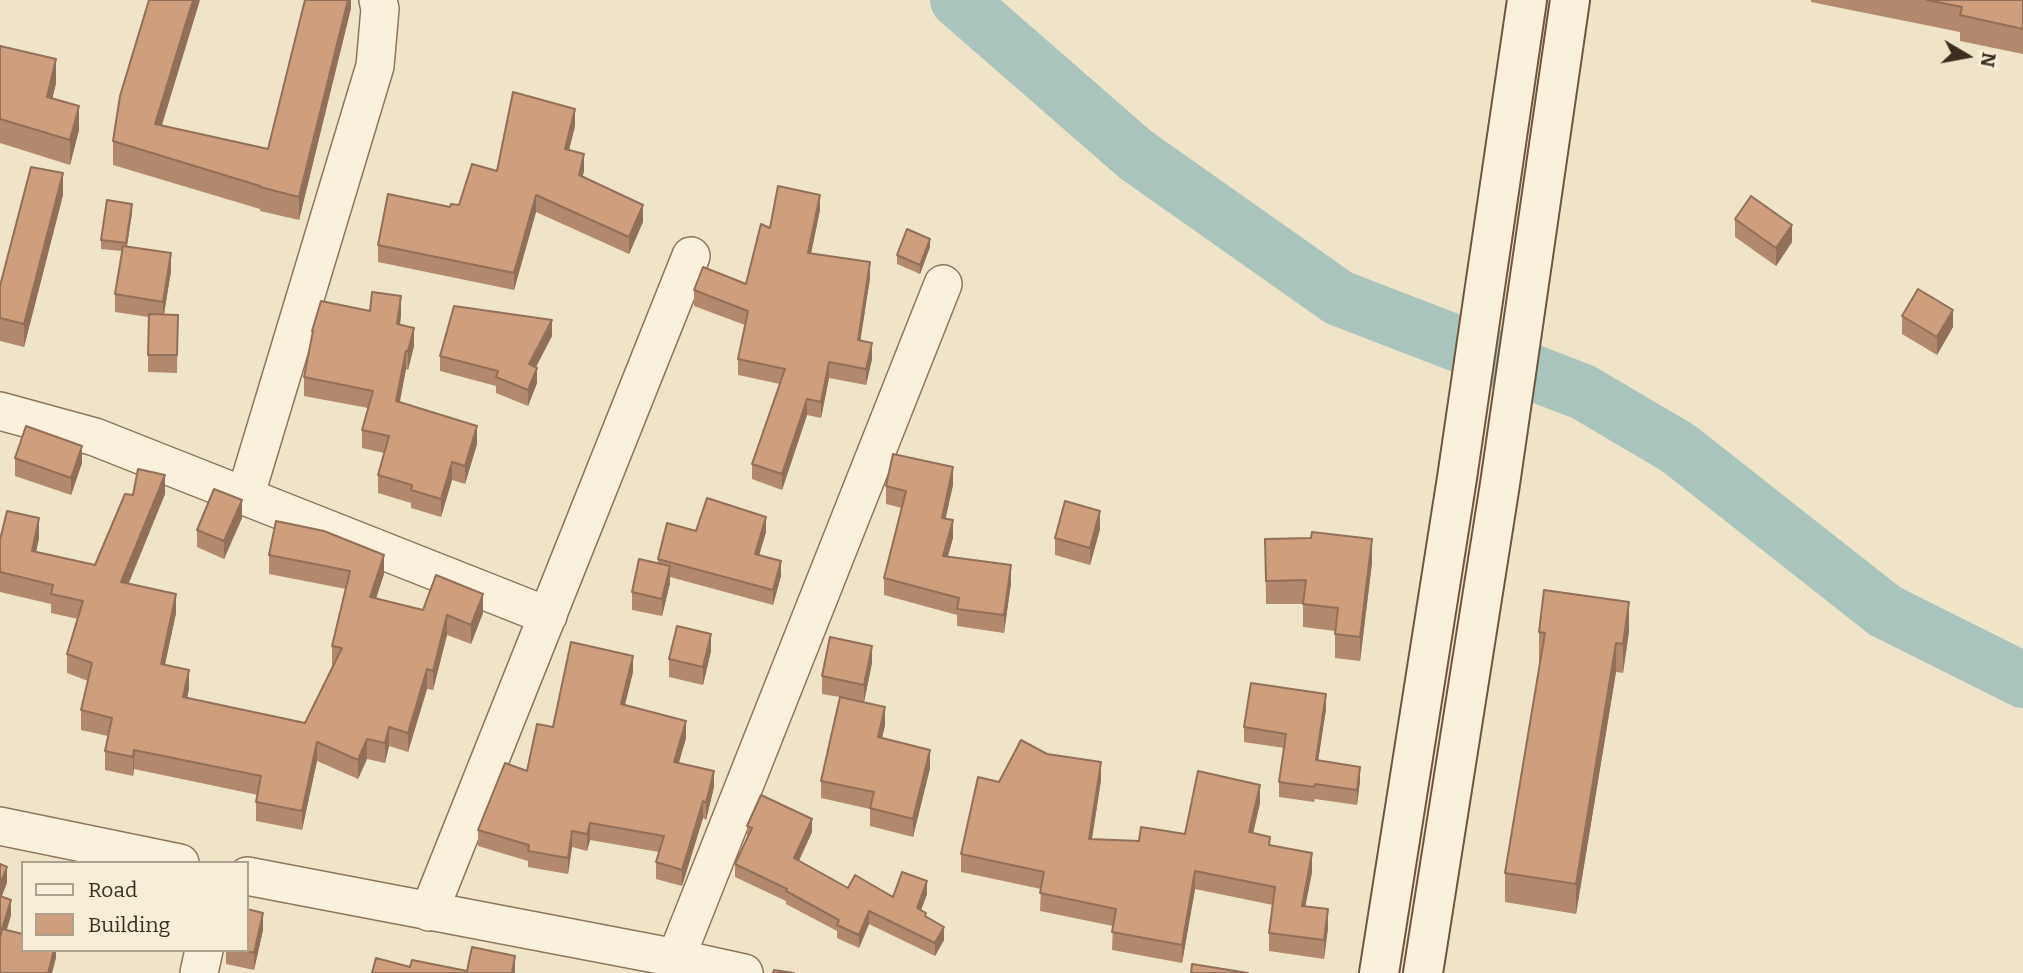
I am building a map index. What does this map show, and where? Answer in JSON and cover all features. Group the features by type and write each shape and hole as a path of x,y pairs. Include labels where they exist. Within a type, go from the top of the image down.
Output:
{"main road":[{"path":"1379,973 1457,478 1527,0"},
{"path":"1423,973 1500,484 1570,0"}],"street":[{"path":"245,497 375,66 380,9 378,0"},
{"path":"429,912 691,256"},
{"path":"674,966 943,284"},
{"path":"0,411 95,437 548,617"},
{"path":"0,826 170,861"},
{"path":"248,876 429,912 674,966 744,973"},
{"path":"199,973 204,952"}],"building":[{"path":"149,0 193,0 155,124 268,149 305,0 348,0 299,197 113,141 120,96"},
{"path":"1927,0 2023,0 2023,29 1960,15 1962,7"},
{"path":"0,46 56,59 47,97 79,106 70,140 0,119"},
{"path":"513,92 575,109 565,149 584,154 579,175 643,205 629,237 536,195 514,273 378,245 388,194 450,207 451,204 459,205 472,164 497,171"},
{"path":"31,167 63,173 24,324 0,318 0,286"},
{"path":"778,186 820,195 808,253 870,262 858,340 872,343 866,369 829,362 821,402 807,399 782,474 752,464 785,369 738,359 748,311 694,290 703,267 746,284 761,224 770,228"},
{"path":"1751,196 1792,225 1776,248 1735,219"},
{"path":"107,200 132,204 126,243 101,240"},
{"path":"907,229 930,239 920,265 897,255"},
{"path":"123,246 171,253 163,302 115,294"},
{"path":"1918,289 1953,310 1937,337 1902,316"},
{"path":"372,292 401,296 397,324 414,328 406,351 396,401 477,426 465,466 452,462 441,499 411,490 412,485 378,475 389,436 362,430 373,391 304,377 312,331 321,301 370,311"},
{"path":"454,306 552,320 529,364 537,368 528,390 496,377 498,371 440,356"},
{"path":"149,314 178,315 177,355 148,355"},
{"path":"26,426 82,446 71,478 15,458"},
{"path":"893,454 953,467 942,518 953,520 943,556 1011,565 1004,615 957,609 959,598 884,578 906,491 886,486"},
{"path":"138,469 165,475 121,582 176,594 161,664 189,670 183,697 305,723 342,648 332,646 350,571 269,555 276,521 324,531 384,555 370,597 423,610 436,575 483,594 471,625 447,615 433,671 427,669 408,733 389,727 385,743 367,739 358,760 317,742 302,811 256,802 261,776 134,750 133,757 105,751 112,718 81,710 92,663 67,654 83,601 51,594 53,585 0,572 0,540 7,511 39,518 32,551 95,565 125,494 133,495"},
{"path":"214,489 242,500 224,541 197,530"},
{"path":"707,498 766,517 755,554 781,561 773,590 658,559 667,523 696,531"},
{"path":"1065,501 1100,511 1090,548 1055,538"},
{"path":"1312,532 1372,539 1360,637 1335,634 1338,608 1303,604 1306,580 1266,581 1265,539 1311,538"},
{"path":"639,559 670,566 662,599 632,592"},
{"path":"1544,590 1629,602 1623,644 1616,643 1576,884 1505,873 1545,633 1539,632"},
{"path":"677,626 711,634 703,667 669,659"},
{"path":"830,637 872,646 864,685 822,676"},
{"path":"571,642 633,656 621,704 686,721 674,762 714,771 706,803 703,801 682,870 656,862 664,836 590,823 587,834 572,831 568,858 528,851 529,845 478,830 505,763 527,771 537,724 553,727"},
{"path":"1251,683 1326,694 1316,760 1360,767 1357,790 1279,782 1286,734 1244,727"},
{"path":"840,697 885,707 878,737 930,750 913,819 870,808 874,792 821,781"},
{"path":"1021,740 1047,754 1101,762 1089,839 1139,841 1141,827 1185,834 1198,771 1260,785 1249,832 1270,837 1269,845 1312,853 1302,906 1328,909 1324,940 1269,933 1275,887 1195,871 1182,945 1112,932 1116,909 1040,893 1044,872 961,854 978,777 999,782"},
{"path":"761,795 812,819 794,858 848,888 855,875 893,897 902,872 927,881 917,908 944,927 935,943 869,911 859,935 837,925 839,920 786,891 787,889 735,864 752,828 747,826"},
{"path":"0,864 7,867 0,885"},
{"path":"0,896 11,900 0,935"},
{"path":"248,909 263,913 254,953 248,951"},
{"path":"2,929 21,934 21,952 53,952 48,973 0,973"},
{"path":"472,947 515,956 512,973 372,973 376,958 410,967 412,960 467,971"},
{"path":"1192,964 1248,973 1191,973"},
{"path":"774,970 794,973 773,973"}],"waterway":[{"path":"958,0 1136,155 1339,298 1583,392 1678,448 1885,611 2023,680"}]}
